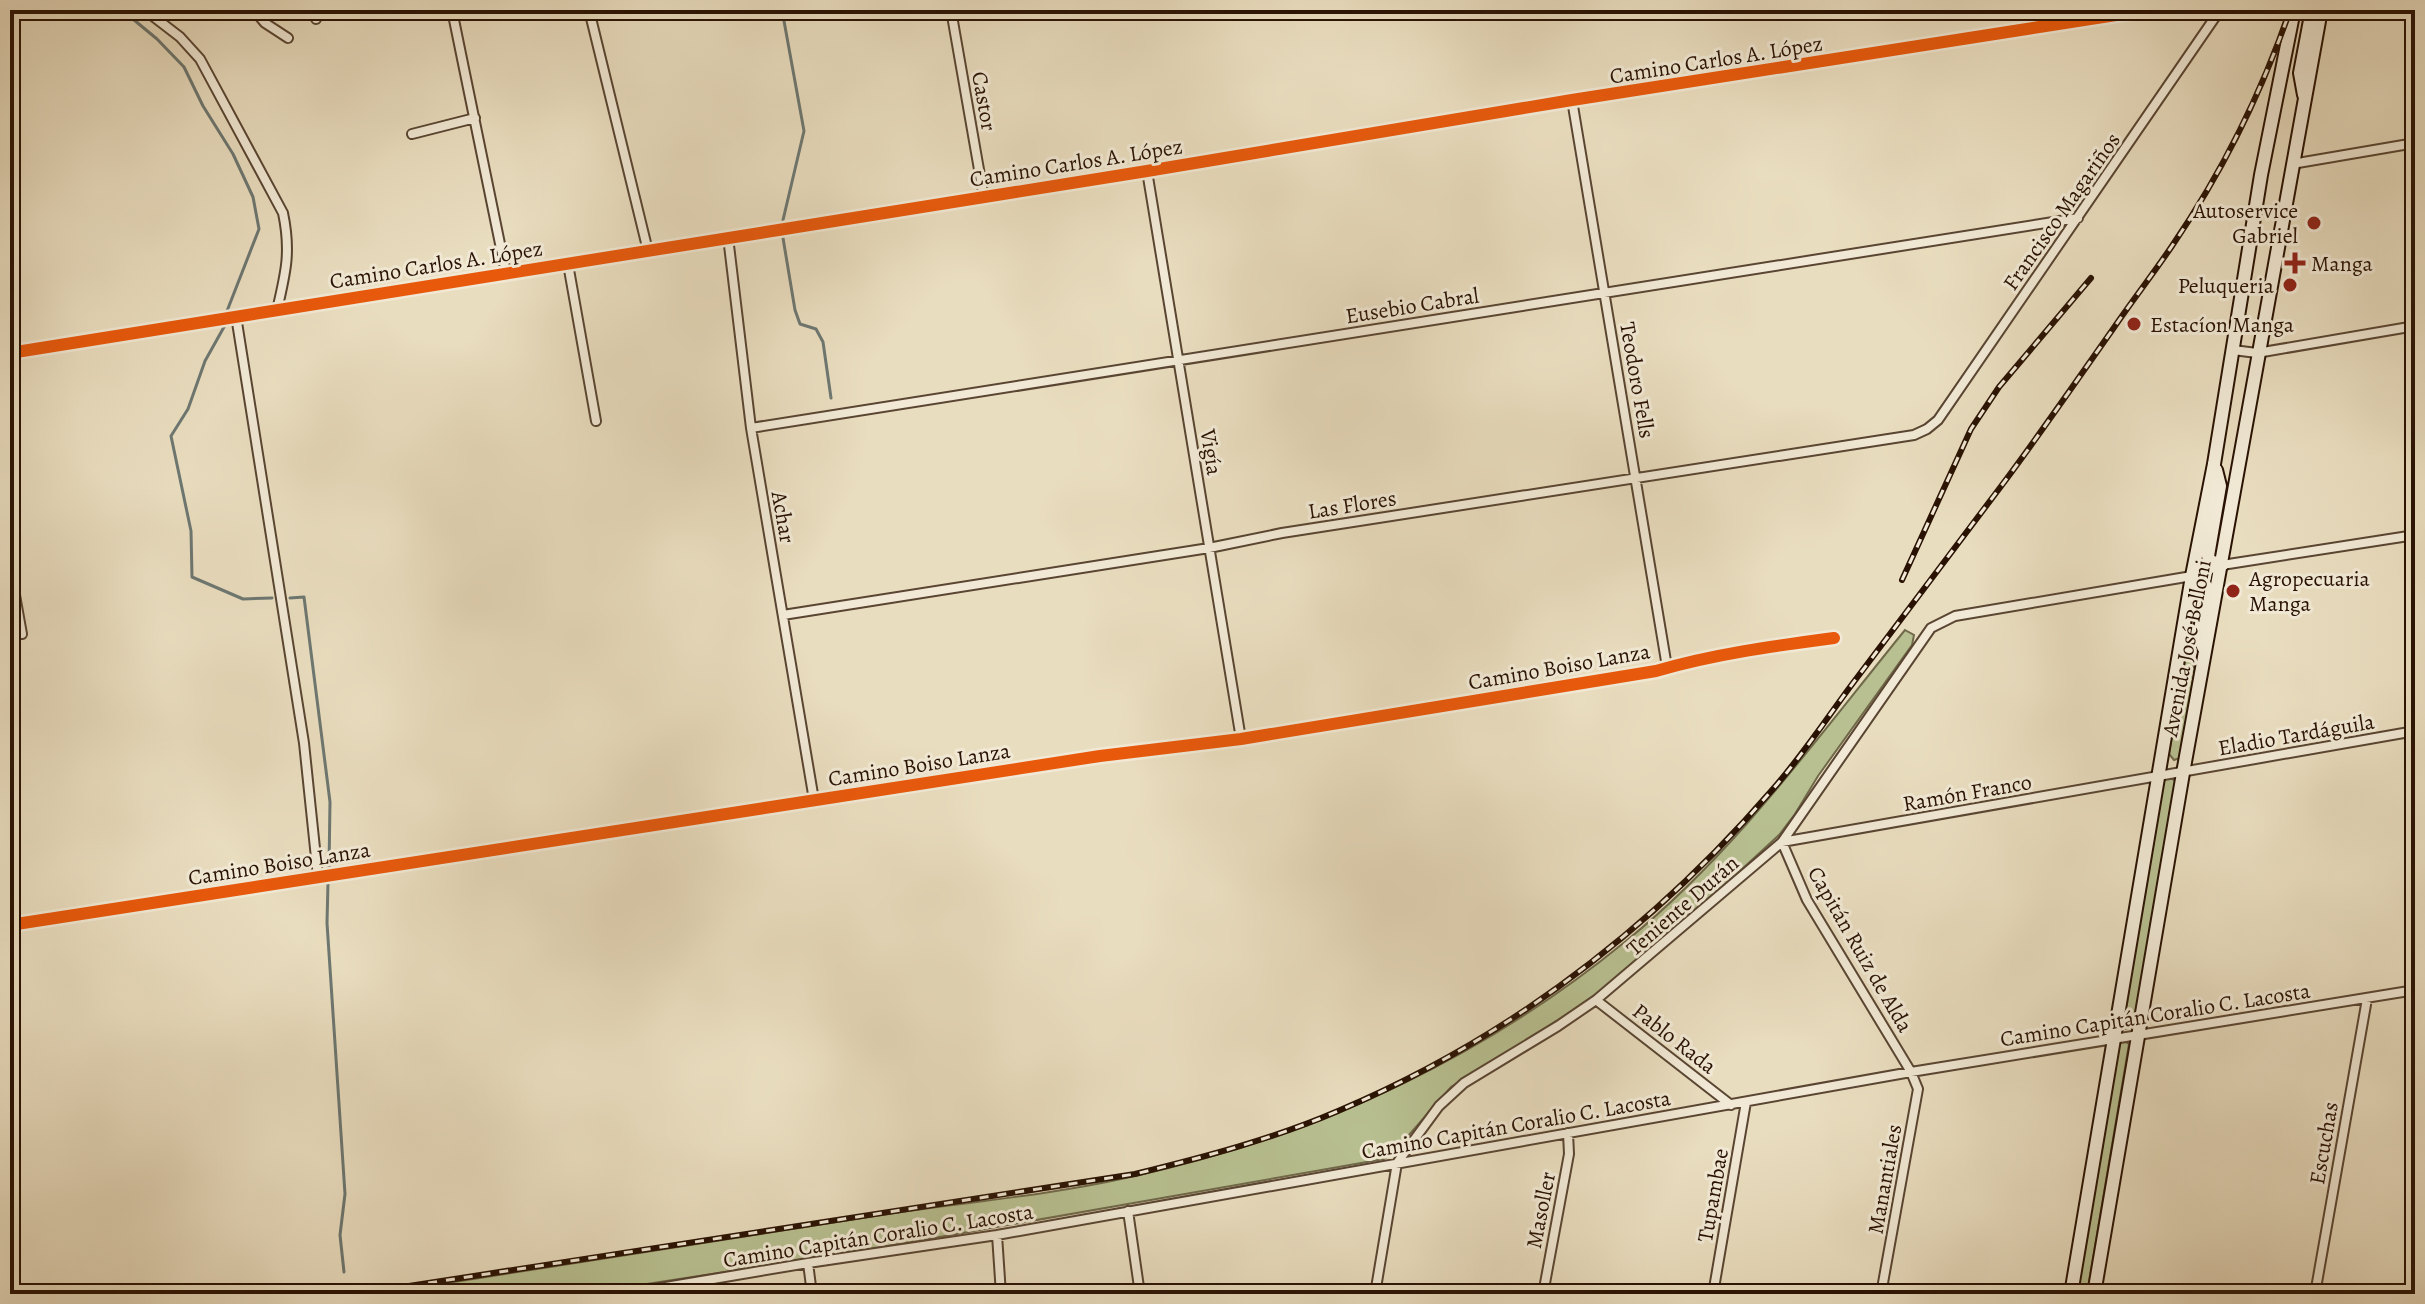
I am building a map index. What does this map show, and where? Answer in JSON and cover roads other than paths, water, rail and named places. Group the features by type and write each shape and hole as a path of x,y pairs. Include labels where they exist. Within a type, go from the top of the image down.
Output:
{"main road":[{"name":"Avenida José Belloni","path":"2071,1294 2261,175 2294,10"},
{"path":"2305,98 2300,73 2313,10"},
{"name":"Avenida José Belloni","path":"2094,1294 2257,353 2321,10"},
{"path":"2214,464 2220,486 2208,556 2210,561 2222,565"},
{"path":"2192,576 2202,578 2207,589 2200,630 2204,654"}],"street":[{"path":"145,10 180,37 200,59 283,213 289,239 277,310"},
{"path":"254,10 265,23 288,38"},
{"path":"452,10 506,273"},
{"path":"589,10 648,251"},
{"name":"Castor","path":"951,10 984,198"},
{"name":"Camino Carlos A. López","path":"10,353 2148,10"},
{"name":"Francisco Magariños","path":"1927,429 1938,420 2220,10"},
{"name":"Teodoro Fells","path":"1572,100 1667,667"},
{"path":"412,134 475,118"},
{"path":"2292,164 2415,143"},
{"name":"Vigía","path":"1147,171 1241,739"},
{"name":"Eusebio Cabral","path":"751,428 2078,218"},
{"name":"Achar","path":"728,237 751,428 814,800"},
{"path":"568,264 596,421"},
{"path":"236,316 304,743 318,877"},
{"path":"2233,350 2257,353 2415,326"},
{"name":"Las Flores","path":"783,615 1914,435 1927,429"},
{"path":"2192,576 2222,565 2415,535"},
{"path":"10,567 22,634"},
{"name":"Teniente Durán","path":"1397,1163 1439,1106 1457,1089 1596,1000 1782,842 1931,628 1955,616 2192,576"},
{"name":"Camino Boiso Lanza","path":"10,925 1100,756 1241,739 1834,638"},
{"path":"2413,732 2415,750"},
{"name":"Eladio Tardáguila","path":"2158,777 2413,732"},
{"name":"Ramón Franco","path":"1782,842 2158,777"},
{"name":"Capitán Ruiz de Alda","path":"1782,842 1807,900 1911,1072"},
{"name":"Camino Capitán Coralio C. Lacosta","path":"624,1294 997,1235 1911,1072 2415,990"},
{"name":"Escuchas","path":"2315,1294 2367,999"},
{"name":"Pablo Rada","path":"1596,1000 1731,1105"},
{"name":"Manantiales","path":"1881,1294 1918,1089 1911,1072"},
{"name":"Tupambae","path":"1713,1294 1746,1102"},
{"name":"Masoller","path":"1543,1294 1569,1154 1568,1133"},
{"path":"1375,1294 1397,1163"},
{"path":"1128,1211 1140,1294"},
{"path":"997,1235 1001,1294"},
{"path":"808,1263 812,1294"}],"waterway":[{"path":"122,10 184,67 203,106 233,154 253,197 259,229 227,311"},
{"path":"782,10 804,131 783,220"},
{"path":"783,238 795,310 800,324 816,329 823,342 831,398"},
{"path":"224,327 205,361 188,409 171,436 191,531 192,577 243,599 272,598"},
{"path":"290,598 304,597 330,802 329,868"},
{"path":"328,882 327,923 345,1194 340,1235 344,1272"}],"railway":[{"path":"357,1294 1135,1174 1263,1139 1338,1111 1461,1050 1519,1014 1574,975 1678,888 1727,840 1793,764 2014,469 2172,246 2239,132 2290,10"},
{"path":"1902,580 1971,429 1999,387 2091,278"}],"place":[{"name":"Autoservice Gabriel","path":"2314,223"},
{"name":"Manga","path":"2295,263"},
{"name":"Peluqueria","path":"2290,285"},
{"name":"Estacíon Manga","path":"2134,324"},
{"name":"Agropecuaria Manga","path":"2233,591"}]}
